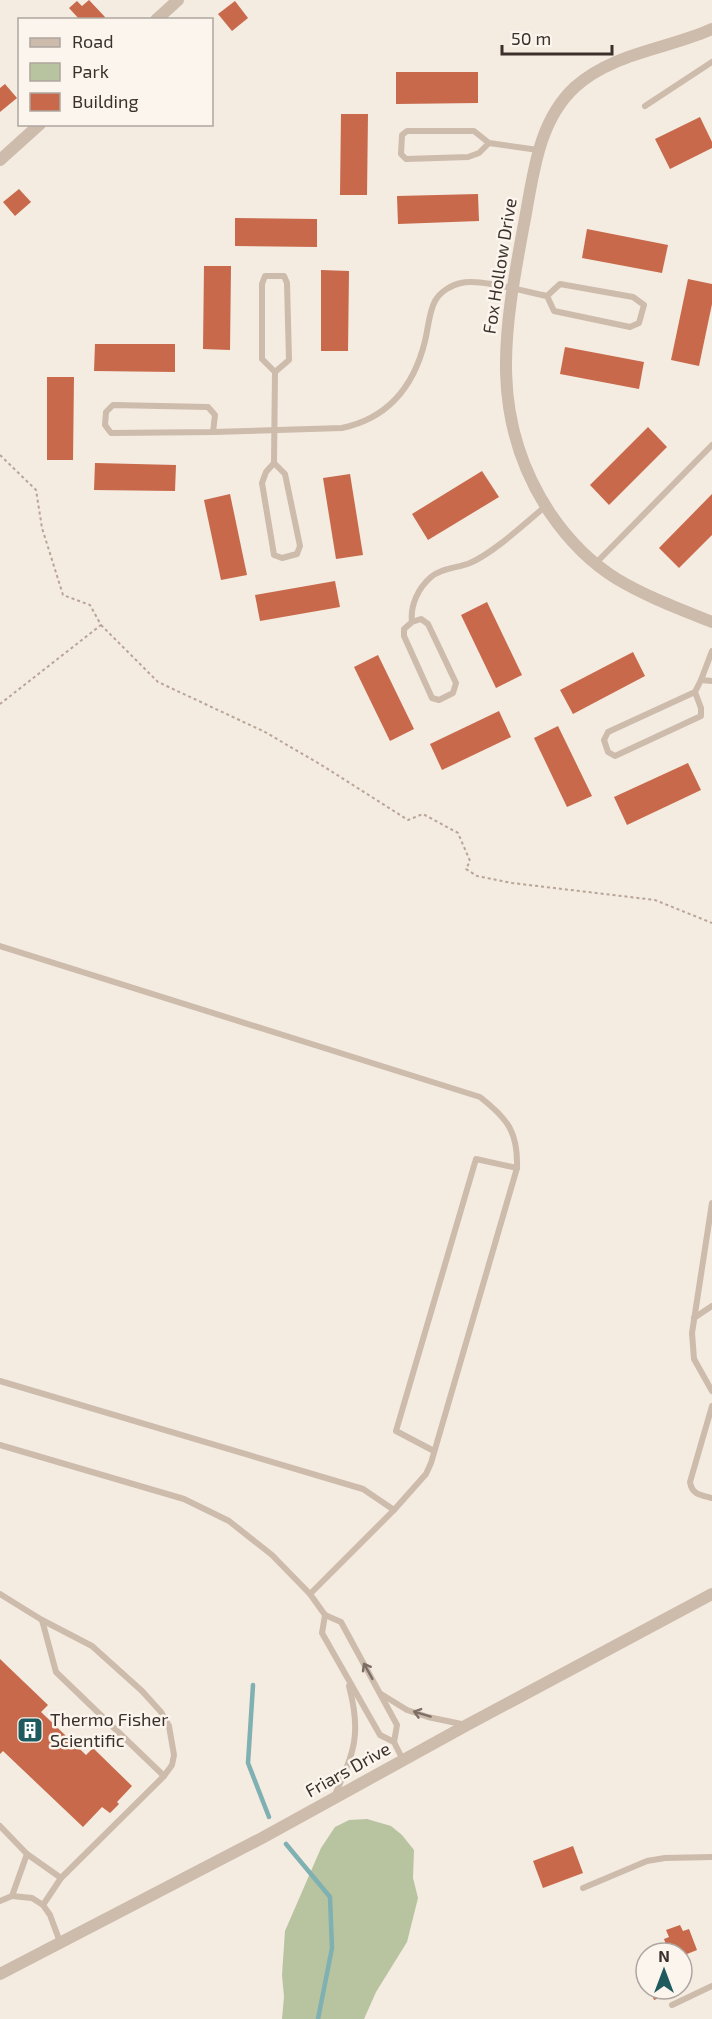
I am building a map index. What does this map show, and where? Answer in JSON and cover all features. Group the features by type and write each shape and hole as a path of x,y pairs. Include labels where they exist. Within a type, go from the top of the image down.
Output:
{"street":[{"path":"158,18 178,0"},
{"name":"Fox Hollow Drive","path":"712,29 617,62 587,77 574,88 553,115 538,150 512,289 506,346 509,414 513,431 524,464 538,494 566,534 596,563 617,579 646,595 712,622"},
{"path":"0,160 38,126"},
{"name":"Friars Drive","path":"0,1974 262,1838 712,1594"}],"lane":[{"path":"645,106 712,62"},
{"path":"489,143 479,153 468,157 406,159 401,154 400,145 402,135 407,131 474,131 489,143 538,150"},
{"path":"274,463 285,474 300,546 297,554 282,558 274,555 262,483 266,472 274,463 275,372 262,359 262,284 265,276 284,276 287,284 289,360 275,372"},
{"path":"213,432 215,415 208,407 113,405 106,412 105,425 111,433 213,432 342,428 361,424 395,401 409,382 420,359 435,300 449,287 463,282 547,296"},
{"path":"560,284 633,297 644,305 639,323 630,327 554,311 547,296 560,284"},
{"path":"596,563 712,445"},
{"path":"412,622 410,610 420,590 432,575 471,562 546,506"},
{"path":"421,619 428,624 456,683 453,693 439,700 432,698 404,636 404,628 412,622 421,619"},
{"path":"695,692 701,708 701,716 615,756 608,752 604,740 608,732 695,692 712,651"},
{"path":"701,681 712,681"},
{"path":"0,946 480,1097 497,1110 508,1124 518,1147 517,1168 426,1474 394,1510 309,1594"},
{"path":"434,1452 396,1431 476,1159 517,1168"},
{"path":"712,1203 694,1317 692,1348 694,1359 712,1391"},
{"path":"694,1317 712,1306"},
{"path":"0,1381 363,1489 394,1510"},
{"path":"712,1406 690,1482 691,1489 696,1494 712,1498"},
{"path":"0,1445 184,1498 229,1521 272,1555 309,1594 325,1615 341,1622 397,1725 394,1742 403,1760"},
{"path":"0,1594 42,1620 92,1646 142,1691 161,1712 169,1726 174,1755 172,1765 164,1776 60,1878 43,1905"},
{"path":"325,1615 322,1633 380,1735 394,1742"},
{"path":"42,1620 56,1672 164,1776"},
{"path":"334,1798 356,1739 355,1707 347,1677"},
{"path":"381,1694 407,1710 467,1725"},
{"path":"0,1826 27,1854 60,1878"},
{"path":"12,1896 27,1854"},
{"path":"583,1888 647,1861 665,1858 712,1857"},
{"path":"0,1901 12,1896 32,1899 43,1905 50,1915 60,1942"},
{"path":"672,2005 712,1986"}],"path":[{"path":"0,455 36,490 42,528 63,595 90,605 101,625 158,682 265,732 408,820 423,814 459,833 470,861 466,869 477,876 512,883 655,900 712,923"},
{"path":"0,704 101,625"}],"green space":[{"path":"367,1819 391,1826 414,1850 413,1878 418,1898 407,1942 376,1992 364,2019 282,2019 285,1931 321,1848 335,1827 349,1820"}],"building":[{"path":"89,0 105,17 78,18 69,8 77,1 82,6"},
{"path":"235,1 248,18 232,31 218,14"},
{"path":"396,72 478,72 478,103 396,104"},
{"path":"5,84 17,98 0,112 0,88"},
{"path":"341,114 368,114 367,195 340,195"},
{"path":"700,117 712,142 712,148 670,169 655,139"},
{"path":"19,189 31,202 15,216 3,202"},
{"path":"478,194 479,221 398,224 397,196"},
{"path":"235,218 317,219 317,247 235,246"},
{"path":"587,229 668,245 662,273 582,258"},
{"path":"204,266 231,266 230,350 203,349"},
{"path":"321,270 349,271 348,351 321,351"},
{"path":"688,279 712,284 712,304 699,366 671,360"},
{"path":"95,344 175,344 175,372 94,371"},
{"path":"565,347 644,362 639,389 560,374"},
{"path":"47,377 74,377 73,460 47,460"},
{"path":"648,427 667,447 609,505 590,485"},
{"path":"95,463 176,465 175,491 94,490"},
{"path":"482,471 499,497 428,540 412,514"},
{"path":"350,474 363,555 336,559 323,478"},
{"path":"230,494 247,575 221,580 204,500"},
{"path":"712,494 712,535 679,568 659,548"},
{"path":"335,581 340,607 260,621 255,595"},
{"path":"487,602 522,675 496,688 461,615"},
{"path":"633,652 645,676 573,714 560,690"},
{"path":"378,655 414,729 390,741 354,667"},
{"path":"499,711 511,737 442,770 430,744"},
{"path":"558,726 592,796 567,807 534,738"},
{"path":"688,763 701,790 627,825 614,797"},
{"name":"Thermo Fisher Scientific","path":"0,1659 48,1705 41,1712 86,1755 93,1748 132,1786 110,1813 102,1807 83,1827 3,1751 0,1754"},
{"path":"573,1846 583,1873 543,1888 533,1861"},
{"path":"680,1925 683,1931 689,1929 694,1941 665,1941 664,1939 669,1937 666,1930"}],"waterway":[{"path":"253,1685 248,1763 269,1817"},
{"path":"286,1844 330,1897 332,1948 318,2019"}],"place":[{"name":"Thermo Fisher Scientific","path":"30,1730"}]}
